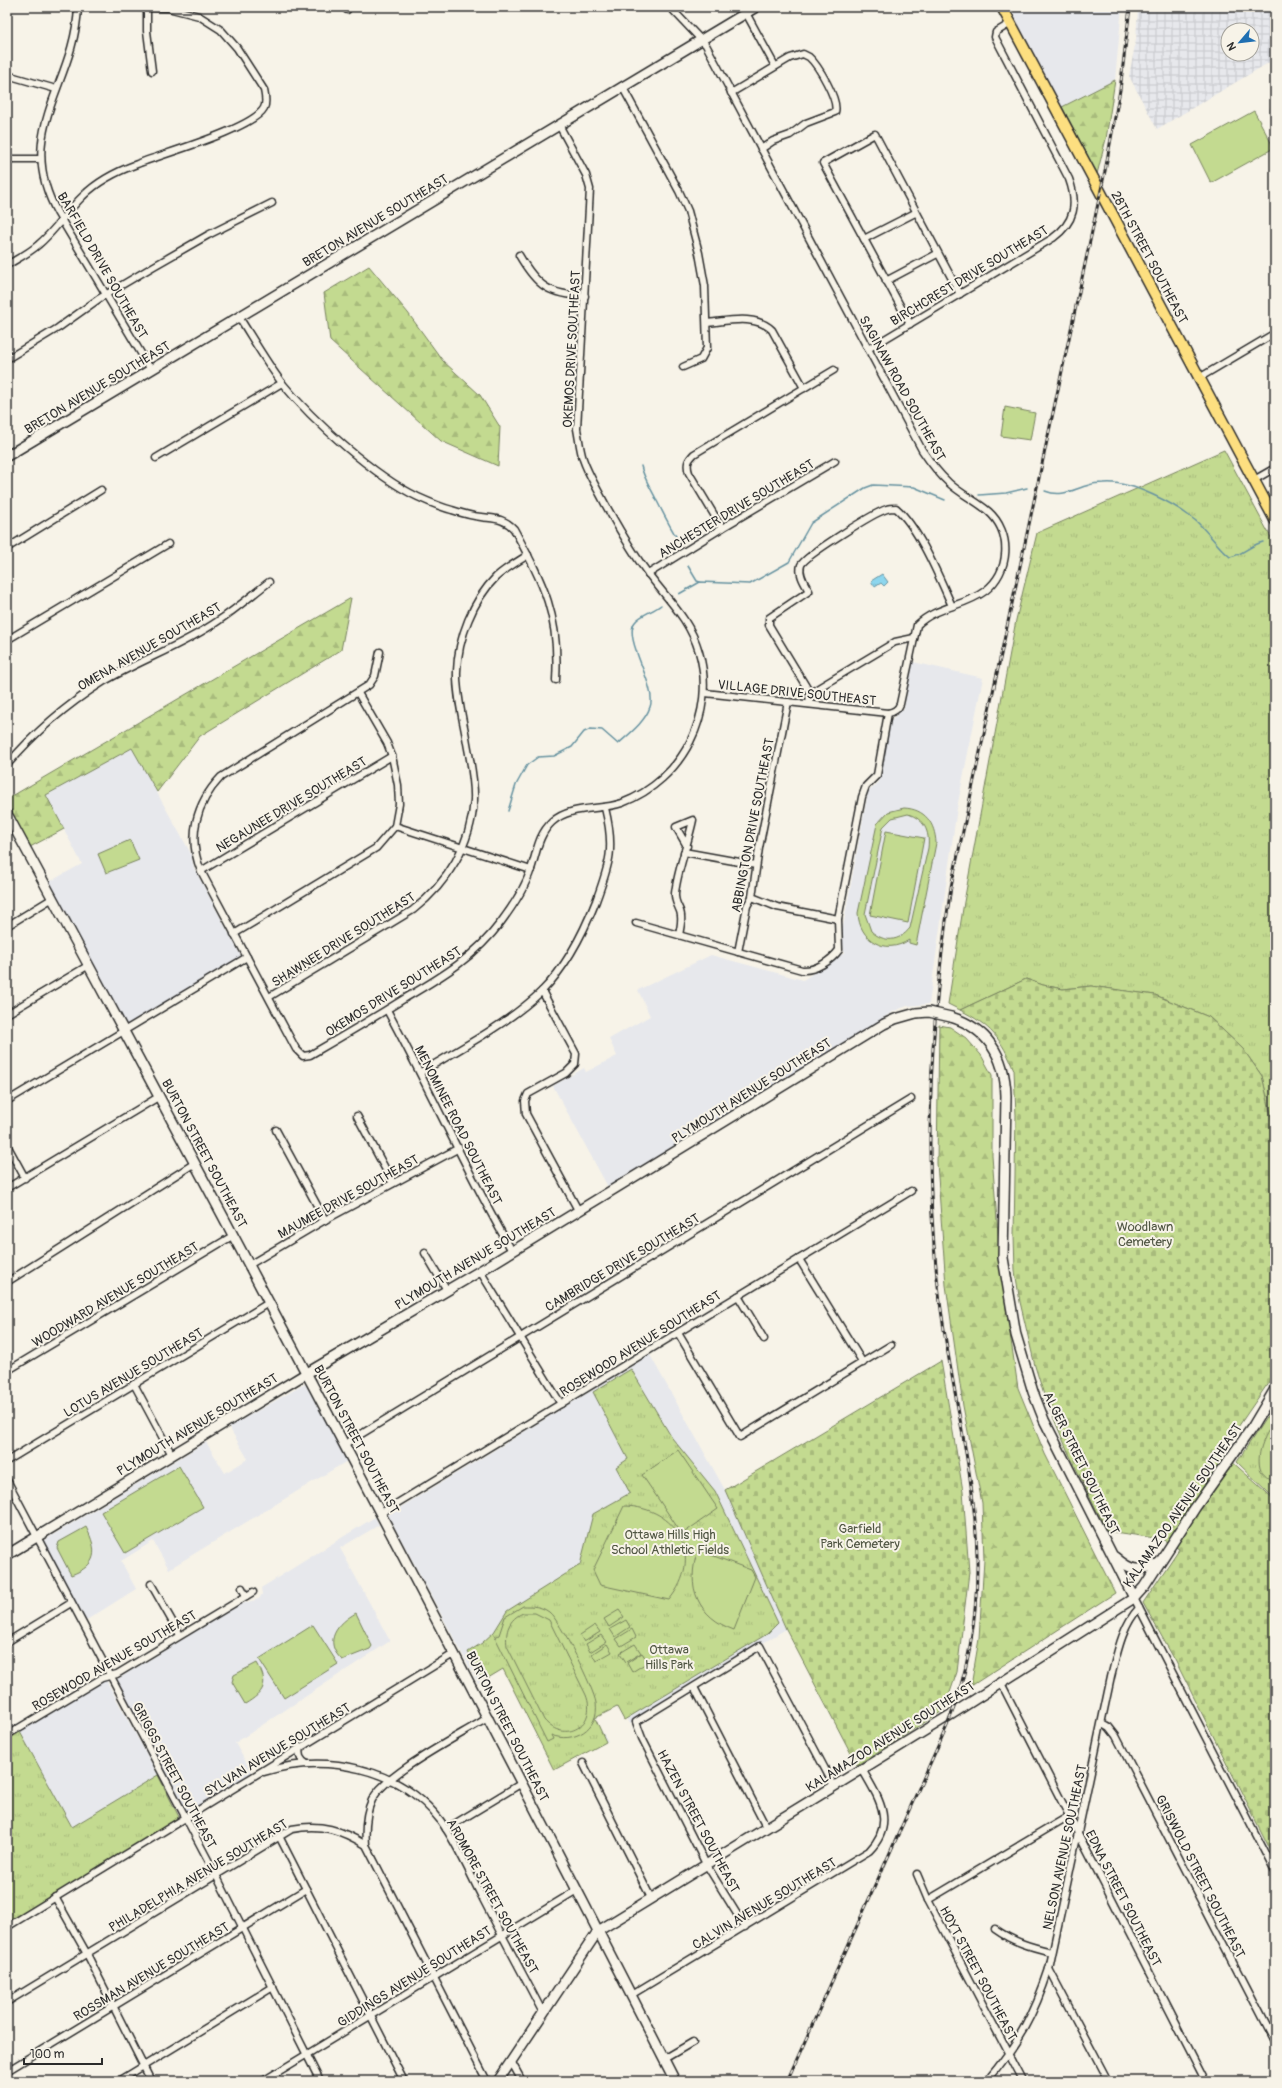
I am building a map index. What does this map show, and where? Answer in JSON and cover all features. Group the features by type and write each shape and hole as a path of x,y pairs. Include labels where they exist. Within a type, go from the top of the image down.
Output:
{"main road":[{"name":"BRETON AVENUE SOUTHEAST","path":"7,456 756,7"},
{"name":"28TH STREET SOUTHEAST","path":"1002,7 1275,520"},
{"name":"BURTON STREET SOUTHEAST","path":"7,814 160,1096 456,1653 675,2081"},
{"name":"PLYMOUTH AVENUE SOUTHEAST","path":"7,1555 307,1372 480,1271 884,1024 895,1018 916,1013 929,1012 963,1021"},
{"name":"ALGER STREET SOUTHEAST","path":"963,1021 979,1032 989,1043 998,1055 1004,1072 1006,1096 1003,1258 1008,1295 1021,1353 1033,1392 1054,1442 1134,1598"},
{"name":"KALAMAZOO AVENUE SOUTHEAST","path":"498,2081 598,1931 1001,1683 1134,1598 1253,1426 1275,1389"},
{"path":"1111,1554 1125,1566 1134,1569 1143,1570 1160,1562"}],"street":[{"name":"BARFIELD DRIVE SOUTHEAST","path":"78,7 77,25 73,43 56,88 43,132 40,160 46,190 62,220 151,370"},
{"path":"7,265 38,245 83,196 105,179 138,164 201,142 238,126 259,114 266,102 264,90 237,48 211,22 199,16 168,8 147,9 104,7"},
{"name":"SAGINAW ROAD SOUTHEAST","path":"670,7 706,45 922,450 933,466 958,490 988,510 996,520 1002,532 1006,554 1002,568 995,580 980,594 926,617 917,625 900,704"},
{"path":"147,9 148,38 152,71"},
{"path":"746,13 775,66"},
{"name":"BIRCHCREST DRIVE SOUTHEAST","path":"868,349 1060,233 1070,220 1074,207 1074,192 1069,179 995,37 996,32 1011,23"},
{"path":"731,93 790,58 803,54 815,62 836,103 835,112 806,123 790,135 773,141 761,149"},
{"path":"7,75 56,88"},
{"path":"622,86 688,211 700,253 705,286 707,348 705,354 694,362 682,367"},
{"name":"OKEMOS DRIVE SOUTHEAST","path":"269,997 296,1049 303,1056 310,1055 387,1010 460,964 488,939 514,904 531,870 541,836 556,819 575,811 605,808 636,796 655,784 669,772 684,754 692,739 700,718 705,693 702,665 692,633 676,606 648,574 625,540 583,460 577,429 590,189 586,175 559,126"},
{"path":"910,324 823,163 875,134 915,213 960,294"},
{"path":"7,159 40,160"},
{"path":"7,359 58,328 106,295 208,235 272,203"},
{"path":"864,239 915,213"},
{"path":"886,281 937,254"},
{"path":"519,255 530,274 541,285 555,292 585,296"},
{"path":"239,317 282,382 344,446 391,481 417,496 450,510 508,522 514,529 528,555 552,609 556,632 556,680"},
{"path":"707,323 755,320 765,323 772,330 804,388"},
{"path":"1199,378 1275,333"},
{"path":"722,528 689,472 687,467 689,458 834,370"},
{"path":"156,458 282,382"},
{"name":"ANCHESTER DRIVE SOUTHEAST","path":"648,574 835,461"},
{"path":"1254,480 1275,468"},
{"path":"7,548 101,490"},
{"path":"809,704 810,693 769,625 769,618 809,591 800,571 802,564 807,557 886,509 896,508 906,516 937,572 952,606"},
{"path":"7,640 168,544"},
{"name":"SHAWNEE DRIVE SOUTHEAST","path":"269,997 418,907 431,895 450,873 462,848 471,818 474,798 457,671 462,638 470,617 485,590 508,567 528,555"},
{"name":"OMENA AVENUE SOUTHEAST","path":"7,765 35,736 71,705 104,682 186,640 218,621 269,582"},
{"path":"810,693 895,642 914,638"},
{"path":"269,997 246,957 196,859 193,832 199,808 212,785 232,770 358,693 369,684 375,676 380,652"},
{"path":"234,934 376,848 395,826 399,804 398,785 392,756 387,743 358,693"},
{"name":"VILLAGE DRIVE SOUTHEAST","path":"705,693 888,713 898,709 900,704"},
{"name":"ABBINGTON DRIVE SOUTHEAST","path":"738,952 747,906 752,897 756,865 788,702"},
{"name":"VILLAGE DRIVE SOUTHEAST","path":"738,952 808,970 835,955 839,950 838,919 862,798 866,786 873,781 877,775 888,713"},
{"name":"NEGAUNEE DRIVE SOUTHEAST","path":"201,871 392,756"},
{"path":"421,1072 482,1036 530,1002 542,991 561,969 581,936 608,866 611,831 605,808"},
{"path":"395,826 531,870"},
{"path":"679,935 682,915 675,903 675,892 684,852 687,846"},
{"path":"684,852 756,865"},
{"path":"752,897 777,907 838,919"},
{"path":"7,926 53,898"},
{"path":"636,923 738,952"},
{"path":"7,1101 246,957"},
{"path":"7,1014 89,965"},
{"path":"542,991 576,1054 575,1064 566,1073 528,1094 525,1100 526,1114 578,1210"},
{"name":"MENOMINEE ROAD SOUTHEAST","path":"387,1010 421,1072 482,1198 512,1251"},
{"path":"7,1188 160,1096"},
{"name":"CAMBRIDGE DRIVE SOUTHEAST","path":"345,1444 911,1100"},
{"path":"357,1116 393,1183"},
{"path":"276,1130 325,1220"},
{"path":"7,1145 25,1178"},
{"name":"MAUMEE DRIVE SOUTHEAST","path":"249,1265 325,1220 459,1148"},
{"path":"7,1282 195,1163"},
{"name":"ROSEWOOD AVENUE SOUTHEAST","path":"382,1513 911,1191"},
{"name":"WOODWARD AVENUE SOUTHEAST","path":"7,1371 234,1236"},
{"path":"425,1253 447,1290"},
{"path":"799,1259 863,1363"},
{"path":"480,1271 561,1404"},
{"path":"738,1296 764,1338"},
{"name":"LOTUS AVENUE SOUTHEAST","path":"7,1461 270,1302"},
{"path":"678,1332 740,1437 891,1345"},
{"path":"134,1384 172,1454"},
{"name":"GRIGGS STREET SOUTHEAST","path":"7,1480 216,1875 320,2081"},
{"path":"151,1584 180,1635"},
{"path":"242,1588 246,1596"},
{"name":"ROSEWOOD AVENUE SOUTHEAST","path":"7,1735 102,1678 117,1674 253,1592"},
{"name":"ALGER STREET SOUTHEAST","path":"1134,1598 1275,1872"},
{"path":"7,1642 71,1603"},
{"name":"NELSON AVENUE SOUTHEAST","path":"987,2081 1009,2055 1034,2010 1049,1969 1079,1833 1104,1708 1117,1654 1132,1616 1139,1608"},
{"path":"766,1827 694,1687 760,1646 834,1786"},
{"name":"SYLVAN AVENUE SOUTHEAST","path":"7,1927 255,1774 456,1653"},
{"name":"EDNA STREET SOUTHEAST","path":"1001,1683 1205,2081"},
{"name":"HAZEN STREET SOUTHEAST","path":"694,1687 645,1716 636,1722 636,1725 706,1864 744,1927"},
{"path":"487,2081 366,1845 368,1810 373,1798 390,1779 489,1717"},
{"name":"GRISWOLD STREET SOUTHEAST","path":"1102,1723 1109,1727 1116,1736 1275,2044"},
{"path":"300,1747 300,1758 307,1764"},
{"path":"583,1763 651,1898"},
{"name":"ARDMORE STREET SOUTHEAST","path":"255,1774 288,1766 307,1764 346,1765 390,1779 421,1801 446,1829 543,2012"},
{"name":"CALVIN AVENUE SOUTHEAST","path":"631,1996 869,1851 877,1843 883,1827 883,1810 880,1801 862,1769"},
{"path":"446,1829 522,1783"},
{"path":"928,1900 1070,1816"},
{"name":"PHILADELPHIA AVENUE SOUTHEAST","path":"7,2002 292,1829 319,1826 329,1828 366,1845"},
{"path":"279,1836 404,2081"},
{"name":"HOYT STREET SOUTHEAST","path":"917,1874 928,1900 1023,2081"},
{"name":"ROSSMAN AVENUE SOUTHEAST","path":"7,2071 306,1889"},
{"name":"GIDDINGS AVENUE SOUTHEAST","path":"263,2081 577,1890"},
{"path":"56,1897 87,1954 151,2081"},
{"path":"995,1929 1006,1938 1021,1944 1052,1952"},
{"path":"1049,1969 1108,2081"},
{"path":"119,2081 273,1987"},
{"path":"664,2059 693,2042"},
{"path":"511,2061 522,2081"}],"shaded area":[{"path":"1010,7 1122,7 1115,80 1062,107"},
{"path":"1138,7 1275,7 1275,59 1157,129 1129,76 1136,40"},
{"path":"913,662 983,678 957,808 929,1004 907,1006 894,1011 714,1124 608,1187 553,1086 584,1068 586,1072 617,1056 609,1039 650,1016 638,990 711,955 803,980 844,953 842,932 868,792 879,782 891,720 904,708"},
{"path":"132,748 190,852 194,868 241,956 127,1026 49,882 82,864 46,795"},
{"path":"650,1355 725,1490 786,1629 630,1724 621,1705 594,1719 608,1741 554,1767 504,1668 478,1683 388,1515"},
{"path":"305,1384 347,1461 169,1569 153,1541 121,1561 136,1589 85,1621 43,1541 206,1442 225,1473 248,1459 229,1427"},
{"path":"375,1517 379,1525 340,1548 390,1641 235,1743 252,1773 191,1810 186,1810 116,1680 241,1604 259,1599 262,1594 261,1588"},
{"path":"106,1680 158,1775 72,1827 20,1732"}],"green space":[{"path":"1115,80 1106,139 1097,174 1062,107"},
{"path":"1254,111 1274,148 1211,183 1192,145"},
{"path":"369,266 408,313 443,361 480,395 500,427 498,466 441,441 330,341 324,293"},
{"path":"1005,407 1035,413 1030,440 1001,436"},
{"path":"1224,450 1275,545 1275,1132 1262,1076 1243,1049 1209,1017 1155,995 1091,986 1063,989 1043,985 1026,979 960,1010 948,1004 964,902 1016,620 1037,533"},
{"path":"351,598 341,650 200,736 157,792 132,748 46,795 64,829 30,847 7,805 7,799"},
{"path":"904,808 918,811 928,818 934,829 936,843 916,945 909,943 909,940 900,945 891,946 883,946 875,943 868,938 859,923 858,913 877,824 888,812","holes":["908,814 914,816 925,826 928,836 928,848 910,928 906,933 896,938 881,938 871,931 865,914 883,827 892,818"]},
{"path":"886,831 924,838 908,923 870,915"},
{"path":"130,840 139,860 106,873 98,854"},
{"name":"Woodlawn Cemetery","path":"1026,979 1043,985 1063,989 1091,986 1155,995 1209,1017 1243,1049 1262,1076 1275,1132 1275,1373 1221,1452 1275,1500 1275,1859 1176,1662 1143,1603 1179,1549 1162,1539 1107,1531 1069,1454 1045,1398 1035,1366 1020,1302 1015,1271 1014,1236 1016,1115 1014,1070 1000,1041 994,1034 979,1021 960,1010"},
{"path":"939,1025 950,1027 966,1038 981,1055 992,1075 992,1156 1001,1273 1018,1388 1045,1454 1115,1593 971,1686 979,1639 984,1560 982,1503 963,1406 946,1285 937,1163"},
{"name":"Garfield Park Cemetery","path":"941,1361 963,1491 969,1572 957,1672 944,1710 857,1765 786,1629 725,1490"},
{"name":"Ottawa Hills High School Athletic Fields","path":"631,1369 672,1438 715,1491 778,1623 767,1634 624,1720 617,1707 595,1718 606,1742 554,1770 503,1669 483,1681 468,1652 482,1643 494,1632 507,1611 580,1565 593,1514 630,1493 616,1467 628,1459 593,1392"},
{"path":"1275,1404 1275,1499 1237,1462"},
{"path":"1275,1420 1275,1484 1262,1473 1259,1456 1268,1431"},
{"path":"678,1450 718,1509 682,1534 642,1475"},
{"path":"179,1466 203,1507 125,1553 101,1512"},
{"path":"624,1506 643,1509 659,1515 671,1525 680,1537 685,1552 685,1567 680,1584 669,1600 600,1585 593,1570"},
{"path":"86,1527 93,1543 93,1556 91,1562 86,1567 71,1575 57,1548 59,1542"},
{"path":"698,1550 751,1570 755,1577 734,1630 711,1617 703,1609 698,1599 694,1588 693,1576 694,1564"},
{"path":"523,1606 537,1607 549,1612 561,1628 576,1655 594,1695 596,1703 594,1720 583,1732 576,1736 568,1737 551,1735 553,1739 547,1742 495,1637 499,1635 505,1617","holes":["523,1613 535,1613 549,1620 586,1695 589,1706 584,1723 570,1731 561,1731 552,1727 544,1720 507,1646 507,1631 511,1622"]},
{"path":"619,1610 624,1617 609,1627 604,1619"},
{"path":"356,1613 372,1646 370,1649 342,1660 336,1653 333,1646 333,1639 338,1627"},
{"path":"626,1620 630,1627 615,1637 610,1629"},
{"path":"313,1625 338,1664 284,1698 259,1659"},
{"path":"595,1625 600,1632 584,1642 580,1635"},
{"path":"632,1629 636,1637 621,1646 616,1639"},
{"path":"601,1635 606,1642 590,1652 586,1644"},
{"path":"607,1644 612,1652 596,1661 592,1654"},
{"path":"635,1644 641,1653 626,1662 620,1653"},
{"path":"642,1653 648,1662 632,1672 627,1663"},
{"path":"257,1663 263,1677 263,1687 252,1700 245,1704 232,1682 234,1675"},
{"path":"20,1732 72,1827 158,1775 179,1817 62,1893 7,1924 7,1740"}],"water":[{"path":"882,574 888,582 884,586 881,583 875,587 871,581"}],"waterway":[{"path":"641,466 648,484 680,543"},
{"path":"1045,491 1057,494 1098,483 1127,485 1152,494 1177,507 1196,521 1230,557 1263,542"},
{"path":"679,594 700,582 750,584 789,562 811,523 865,488 873,485 914,487 945,500"},
{"path":"979,495 1006,493 1027,488"},
{"path":"688,566 697,581 700,582"},
{"path":"508,811 516,785 527,765 538,757 554,756 572,747 584,732 591,729 602,730 618,744 644,718 650,707 651,698 636,651 632,629 637,620 661,605"}],"railway":[{"path":"787,2081 947,1726 961,1685 971,1642 977,1576 977,1555 972,1490 943,1326 934,1243 930,1141 933,1039 951,887 1105,171 1120,90 1130,7"}],"park label":[{"name":"Ottawa Hills Park","path":"669,1656"}]}
